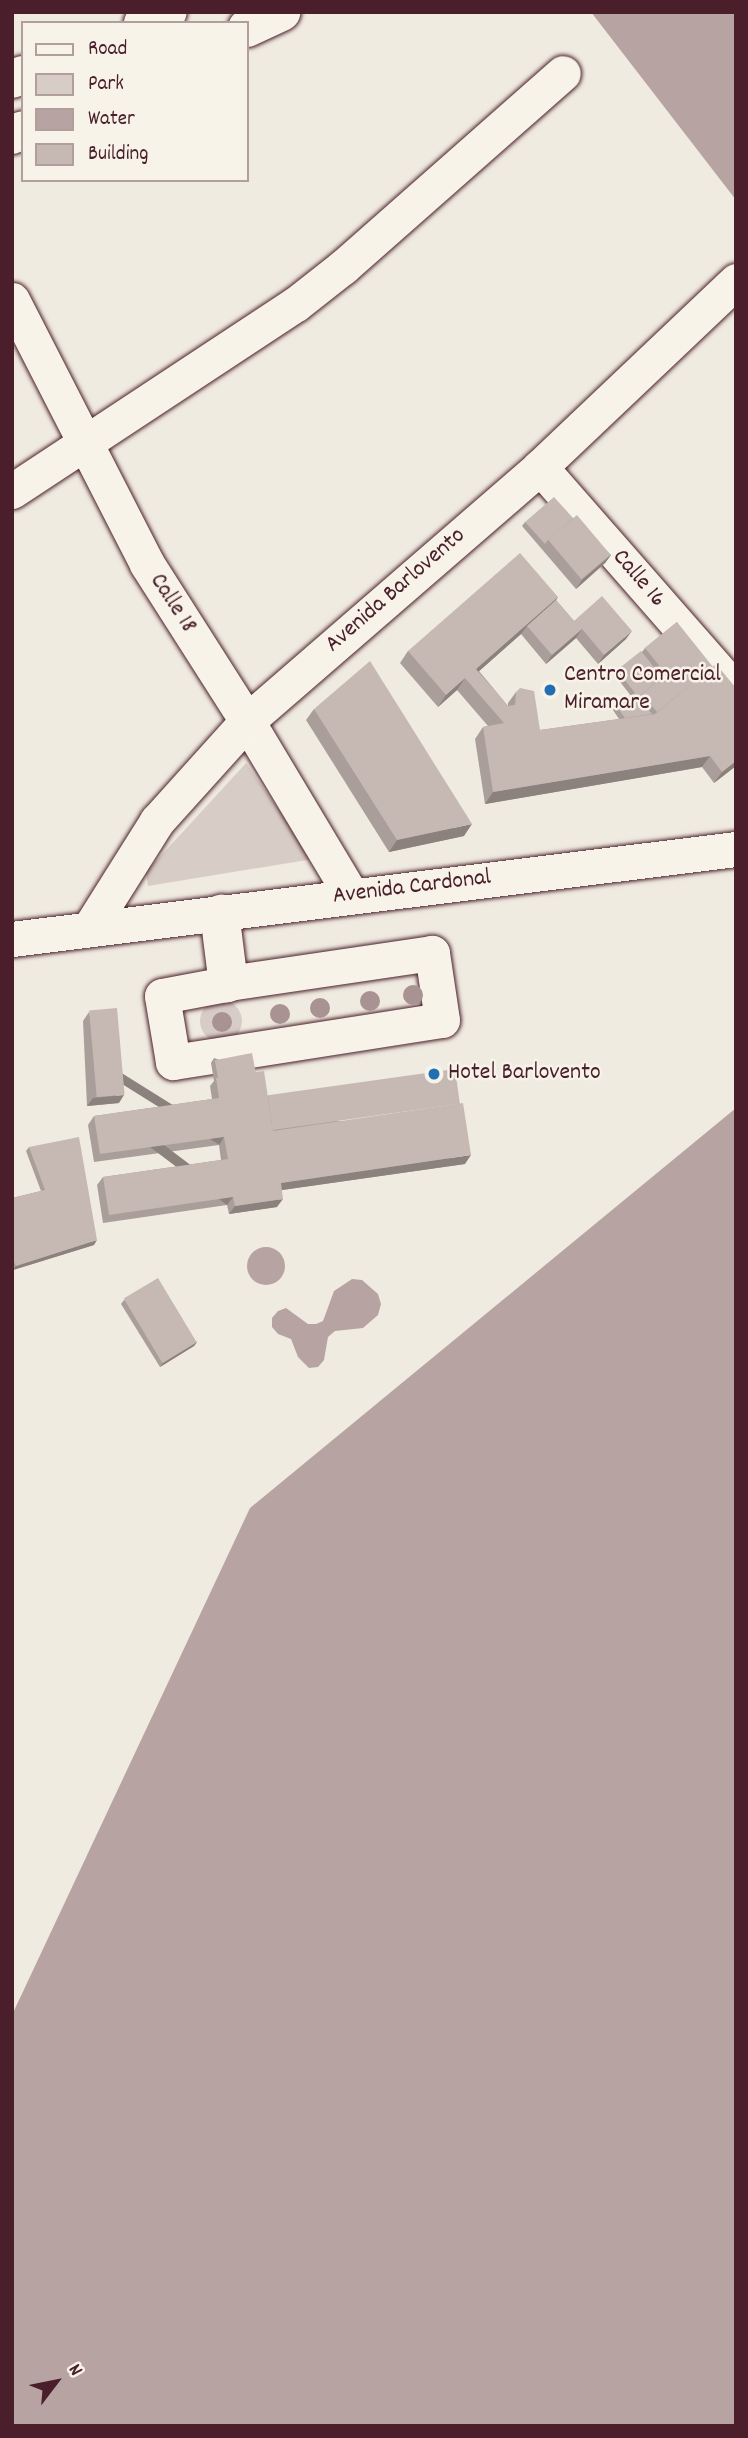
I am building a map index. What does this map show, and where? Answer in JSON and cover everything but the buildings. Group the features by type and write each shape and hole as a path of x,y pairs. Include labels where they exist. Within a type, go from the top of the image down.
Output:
{"main road":[{"path":"148,21 168,12"},
{"path":"248,28 281,12"}],"street":[{"path":"12,491 296,304 563,73"},
{"name":"Avenida Barlovento","path":"89,929 158,821 247,721 540,467 736,281"},
{"name":"Calle 18","path":"12,300 146,565 247,721 351,895"},
{"name":"Calle 16","path":"540,467 736,691"},
{"name":"Avenida Cardonal","path":"12,939 736,849"},
{"path":"219,913 230,984 432,953 442,1020 173,1062 162,996 226,984 219,913"}],"green space":[{"path":"246,763 313,859 148,886 146,872"},
{"path":"221,1000 236,1006 242,1021 236,1036 221,1042 206,1036 200,1021 206,1006"}],"water":[{"path":"591,12 736,13 736,200"},
{"path":"736,1108 736,2426 12,2426 12,2015 250,1508"},
{"path":"266,1247 279,1253 285,1266 279,1279 266,1285 253,1279 247,1266 253,1253"},
{"path":"352,1279 362,1280 378,1294 381,1304 378,1315 363,1328 335,1331 328,1337 324,1360 318,1367 309,1368 298,1357 291,1339 278,1334 272,1327 272,1318 278,1311 286,1308 308,1324 323,1321 334,1291"}],"place":[{"name":"Centro Comercial Miramare","path":"550,690"},
{"name":"Hotel Barlovento","path":"434,1074"}]}
